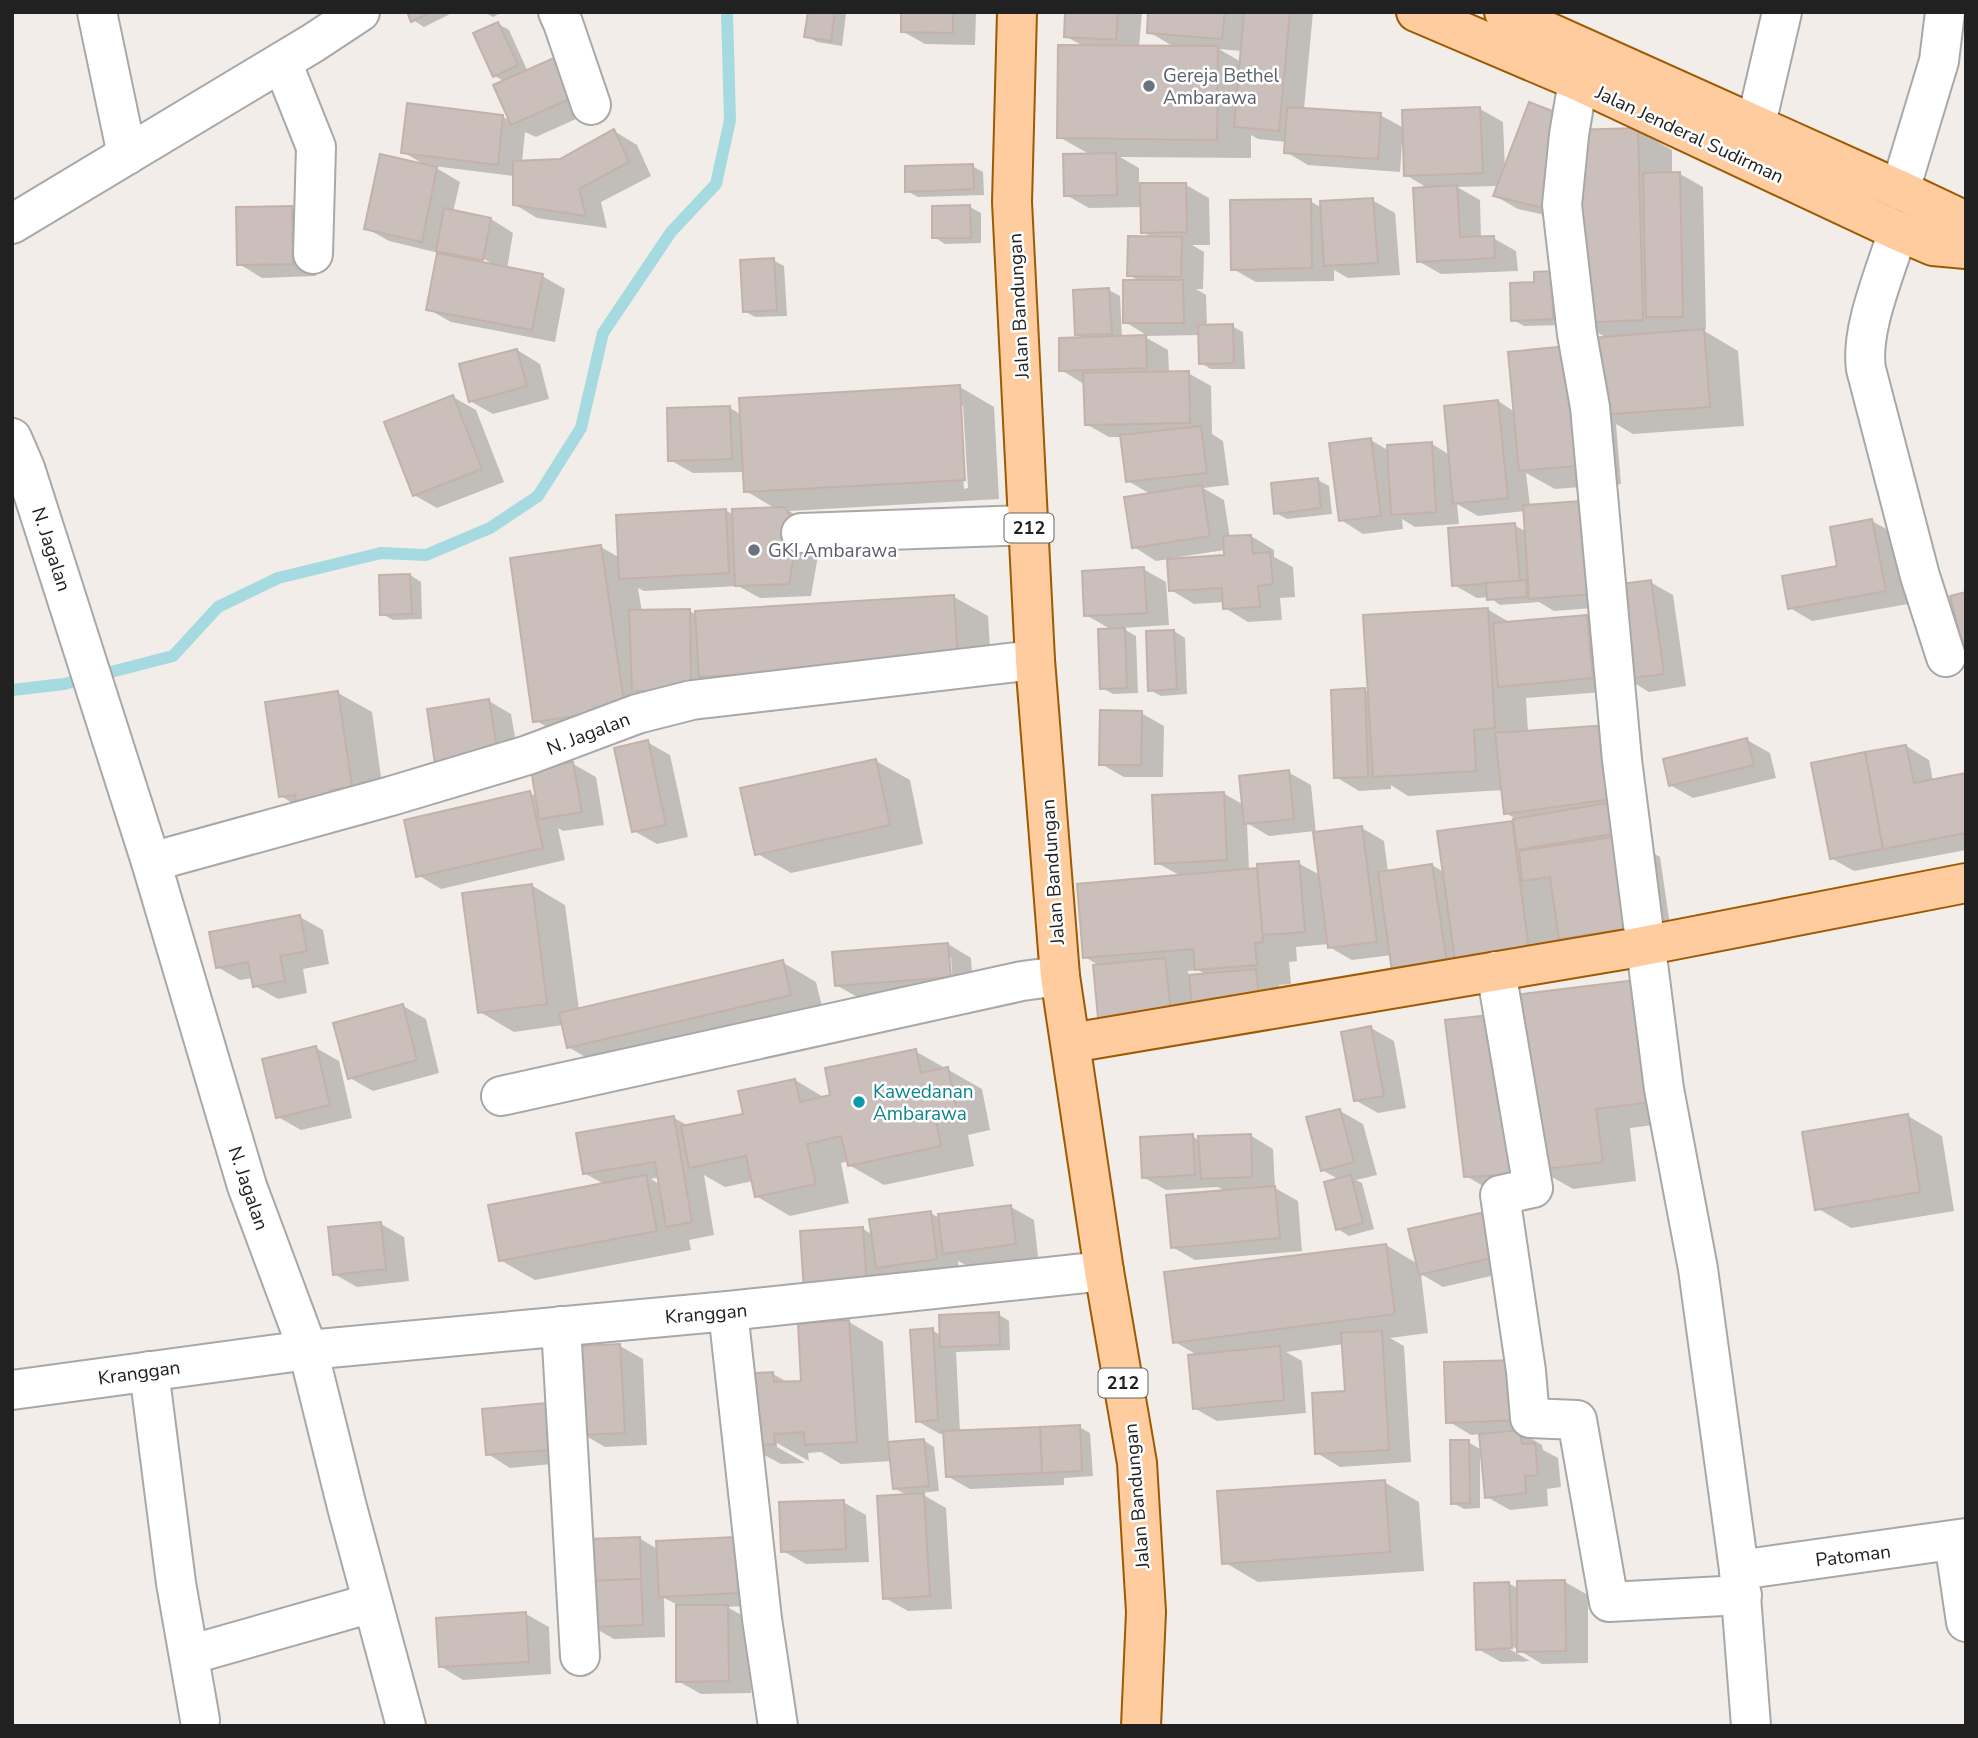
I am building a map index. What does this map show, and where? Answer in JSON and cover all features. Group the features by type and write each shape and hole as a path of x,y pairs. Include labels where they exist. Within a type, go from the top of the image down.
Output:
{"main road":[{"name":"Jalan Bandungan","path":"1017,12 1013,202 1035,660 1060,976 1104,1271 1137,1463 1146,1612 1141,1726"},
{"name":"Jalan Jenderal Sudirman","path":"1416,12 1578,81 1933,246 1963,227 1900,190 1504,12"},
{"path":"1071,1043 1646,946 1966,883"}],"street":[{"path":"97,12 127,155"},
{"path":"12,224 282,62 360,12"},
{"path":"558,12 591,105"},
{"path":"1756,124 1782,12"},
{"path":"1900,190 1939,61 1945,12"},
{"path":"282,62 316,147 313,254"},
{"path":"1578,81 1562,205 1577,334 1590,407 1622,760 1664,1089 1698,1269 1741,1582 1752,1726"},
{"path":"1898,231 1863,351 1920,576 1945,657"},
{"name":"N. Jagalan","path":"12,438 25,468 151,862 247,1186 308,1350"},
{"path":"801,533 1029,525"},
{"name":"N. Jagalan","path":"151,862 404,793 528,755 637,714 692,700 1035,660"},
{"name":"Patoman","path":"1496,971 1533,1188 1500,1195 1526,1371 1530,1418 1577,1420 1609,1602 1741,1582 1960,1539"},
{"path":"501,1096 1022,981 1060,976"},
{"name":"Kranggan","path":"12,1390 308,1350 728,1311 1104,1271"},
{"path":"728,1311 762,1619 778,1726"},
{"path":"561,1326 580,1656"},
{"path":"308,1350 406,1726"},
{"path":"149,1371 176,1583 200,1720"},
{"path":"1960,1539 1966,1622"},
{"path":"188,1655 372,1603"}],"building":[{"path":"407,12 431,12 411,22"},
{"path":"808,12 835,12 831,41 804,37"},
{"path":"901,12 953,12 953,33 901,32"},
{"path":"1065,12 1118,12 1116,40 1064,37"},
{"path":"1148,12 1225,12 1222,39 1147,33"},
{"path":"1244,12 1290,12 1279,131 1234,127"},
{"path":"498,22 518,65 493,77 473,33"},
{"path":"1058,45 1218,46 1217,140 1057,138"},
{"path":"556,57 574,97 511,125 493,85"},
{"path":"1529,102 1568,117 1557,211 1493,196"},
{"path":"407,103 503,115 498,165 401,153"},
{"path":"1287,107 1381,113 1378,159 1284,153"},
{"path":"1480,107 1483,173 1404,176 1402,110"},
{"path":"1638,128 1643,320 1576,323 1571,130"},
{"path":"614,129 629,162 579,189 586,216 513,205 513,161 560,159"},
{"path":"1116,153 1117,195 1064,196 1063,154"},
{"path":"380,154 437,167 422,242 364,229"},
{"path":"973,164 974,189 905,192 905,166"},
{"path":"1680,172 1683,317 1646,317 1643,173"},
{"path":"1140,183 1186,183 1187,232 1141,233"},
{"path":"1457,185 1460,237 1494,236 1495,258 1417,262 1413,188"},
{"path":"1373,198 1378,263 1324,266 1320,201"},
{"path":"1311,199 1312,268 1231,270 1230,200"},
{"path":"970,205 971,238 932,238 932,206"},
{"path":"292,206 293,264 237,265 236,207"},
{"path":"444,208 491,218 483,260 436,251"},
{"path":"1128,236 1182,237 1181,277 1127,276"},
{"path":"437,253 543,274 532,330 426,310"},
{"path":"774,258 777,310 743,312 740,260"},
{"path":"1552,271 1553,319 1511,321 1510,283 1534,282 1534,272"},
{"path":"1123,280 1183,280 1184,323 1123,323"},
{"path":"1109,288 1112,334 1075,335 1073,290"},
{"path":"1233,324 1234,363 1199,364 1198,325"},
{"path":"1704,329 1710,407 1597,415 1592,338"},
{"path":"1146,335 1147,368 1059,371 1059,338"},
{"path":"1577,345 1587,465 1519,471 1508,352"},
{"path":"517,349 527,386 469,402 459,364"},
{"path":"1189,371 1190,423 1085,425 1083,373"},
{"path":"960,385 965,480 744,492 739,398"},
{"path":"453,395 482,469 413,496 384,422"},
{"path":"1498,400 1508,498 1453,504 1444,406"},
{"path":"730,406 732,459 668,461 667,408"},
{"path":"1201,426 1207,473 1126,482 1120,435"},
{"path":"1371,438 1381,516 1339,521 1329,443"},
{"path":"1432,442 1436,512 1391,515 1387,445"},
{"path":"1318,478 1321,508 1274,514 1271,483"},
{"path":"1202,485 1210,536 1132,548 1124,497"},
{"path":"1596,500 1603,593 1529,599 1523,505"},
{"path":"785,507 798,530 789,584 735,586 732,509"},
{"path":"726,509 729,573 619,579 616,515"},
{"path":"1872,519 1886,591 1788,609 1782,576 1837,566 1830,527"},
{"path":"1515,523 1520,581 1452,586 1448,528"},
{"path":"1251,535 1253,554 1270,552 1273,584 1258,586 1260,607 1223,609 1222,588 1169,591 1167,559 1224,555 1223,536"},
{"path":"601,545 625,709 533,722 510,558"},
{"path":"1144,567 1147,613 1084,616 1082,571"},
{"path":"410,574 412,614 380,615 379,575"},
{"path":"1526,580 1527,597 1487,600 1486,583"},
{"path":"1651,580 1664,674 1625,679 1612,585"},
{"path":"1966,592 1966,659 1950,596"},
{"path":"954,595 958,661 699,677 695,611"},
{"path":"1488,608 1495,728 1474,730 1476,771 1373,777 1363,615"},
{"path":"690,609 691,690 632,691 629,610"},
{"path":"1587,615 1593,678 1498,687 1493,623"},
{"path":"1125,628 1127,688 1100,689 1098,629"},
{"path":"1174,630 1177,689 1148,691 1146,631"},
{"path":"1365,688 1368,777 1334,778 1331,690"},
{"path":"338,691 352,787 330,790 333,806 298,811 295,795 279,797 265,702"},
{"path":"489,699 498,754 435,764 427,709"},
{"path":"1100,710 1142,711 1141,765 1099,765"},
{"path":"1608,725 1613,799 1504,814 1495,733"},
{"path":"1747,738 1754,765 1669,786 1663,759"},
{"path":"648,740 666,825 632,832 614,748"},
{"path":"1906,745 1914,783 1966,773 1966,833 1883,849 1865,752"},
{"path":"1865,752 1883,849 1830,859 1811,763"},
{"path":"876,759 890,825 755,855 740,788"},
{"path":"573,762 582,812 539,819 531,769"},
{"path":"1289,770 1294,819 1244,824 1239,776"},
{"path":"530,791 543,848 416,877 404,820"},
{"path":"1224,792 1227,860 1155,864 1152,795"},
{"path":"1619,801 1624,832 1517,850 1513,819"},
{"path":"1512,821 1529,950 1455,961 1437,831"},
{"path":"1362,826 1377,942 1328,948 1313,832"},
{"path":"1626,835 1639,927 1559,939 1550,877 1522,881 1519,851"},
{"path":"1299,861 1305,932 1262,935 1257,864"},
{"path":"1432,864 1448,970 1393,978 1378,872"},
{"path":"1257,868 1263,942 1255,943 1257,965 1195,970 1193,949 1083,958 1077,884"},
{"path":"532,884 547,1004 478,1013 462,893"},
{"path":"300,915 307,951 280,956 285,981 253,987 248,962 216,968 209,932"},
{"path":"948,943 951,977 835,986 832,952"},
{"path":"1165,958 1171,1011 1098,1018 1093,965"},
{"path":"783,960 791,995 567,1048 559,1013"},
{"path":"1256,969 1260,1010 1193,1015 1189,975"},
{"path":"1635,980 1651,1102 1596,1109 1603,1162 1537,1170 1515,995"},
{"path":"403,1004 417,1060 348,1079 333,1023"},
{"path":"1498,1014 1520,1174 1464,1177 1445,1020"},
{"path":"1371,1026 1384,1096 1354,1101 1341,1032"},
{"path":"316,1046 330,1105 276,1118 262,1059"},
{"path":"916,1049 921,1073 948,1067 957,1111 935,1116 941,1146 848,1166 841,1136 807,1144 816,1184 755,1197 746,1156 689,1168 681,1126 743,1114 738,1091 795,1079 800,1102 830,1095 825,1068"},
{"path":"1340,1109 1354,1162 1321,1171 1306,1117"},
{"path":"1908,1114 1920,1192 1815,1210 1802,1132"},
{"path":"674,1116 692,1222 666,1227 655,1162 583,1174 576,1133"},
{"path":"1193,1134 1195,1175 1142,1178 1140,1137"},
{"path":"1251,1134 1252,1177 1201,1179 1198,1136"},
{"path":"646,1175 657,1231 499,1261 488,1205"},
{"path":"1351,1175 1363,1223 1336,1230 1324,1182"},
{"path":"1275,1186 1280,1238 1171,1248 1166,1195"},
{"path":"1011,1205 1016,1244 943,1254 938,1214"},
{"path":"931,1211 937,1259 876,1268 869,1219"},
{"path":"1485,1212 1495,1257 1419,1275 1408,1229"},
{"path":"381,1222 386,1269 333,1275 328,1227"},
{"path":"863,1227 867,1287 804,1291 800,1231"},
{"path":"1386,1244 1395,1314 1173,1343 1164,1272"},
{"path":"999,1312 1000,1345 940,1347 939,1315"},
{"path":"849,1320 857,1442 805,1445 804,1432 774,1434 775,1444 745,1446 741,1374 773,1372 774,1382 801,1381 798,1324"},
{"path":"933,1328 938,1420 916,1422 910,1330"},
{"path":"1382,1331 1389,1450 1315,1454 1312,1393 1345,1391 1341,1333"},
{"path":"620,1344 625,1433 580,1435 576,1346"},
{"path":"1280,1346 1284,1400 1193,1409 1188,1355"},
{"path":"1519,1360 1521,1420 1446,1423 1444,1362"},
{"path":"557,1402 561,1449 486,1455 482,1409"},
{"path":"1080,1425 1082,1471 1042,1473 1040,1427"},
{"path":"1040,1427 1042,1473 946,1477 943,1431"},
{"path":"1520,1430 1522,1444 1535,1443 1538,1475 1525,1476 1526,1493 1485,1498 1479,1434"},
{"path":"924,1439 929,1486 893,1489 888,1442"},
{"path":"1450,1440 1469,1440 1470,1503 1451,1504"},
{"path":"1385,1480 1390,1552 1222,1564 1217,1491"},
{"path":"924,1493 930,1596 883,1599 877,1496"},
{"path":"844,1500 846,1549 781,1552 779,1502"},
{"path":"640,1537 641,1579 588,1581 587,1539"},
{"path":"735,1537 738,1593 659,1597 656,1541"},
{"path":"641,1579 643,1625 590,1627 588,1581"},
{"path":"1565,1580 1566,1651 1517,1652 1517,1581"},
{"path":"1509,1582 1512,1648 1476,1650 1474,1583"},
{"path":"676,1605 728,1605 729,1681 676,1682"},
{"path":"526,1612 529,1662 439,1667 436,1618"}],"waterway":[{"path":"12,690 64,684 173,656 218,607 278,578 381,553 426,555 490,528 538,496 581,428 603,333 671,232 716,184 730,120 727,12"}],"place":[{"name":"Gereja Bethel Ambarawa","path":"1149,86"},
{"name":"GKI Ambarawa","path":"754,550"},
{"name":"Kawedanan Ambarawa","path":"859,1102"}]}
